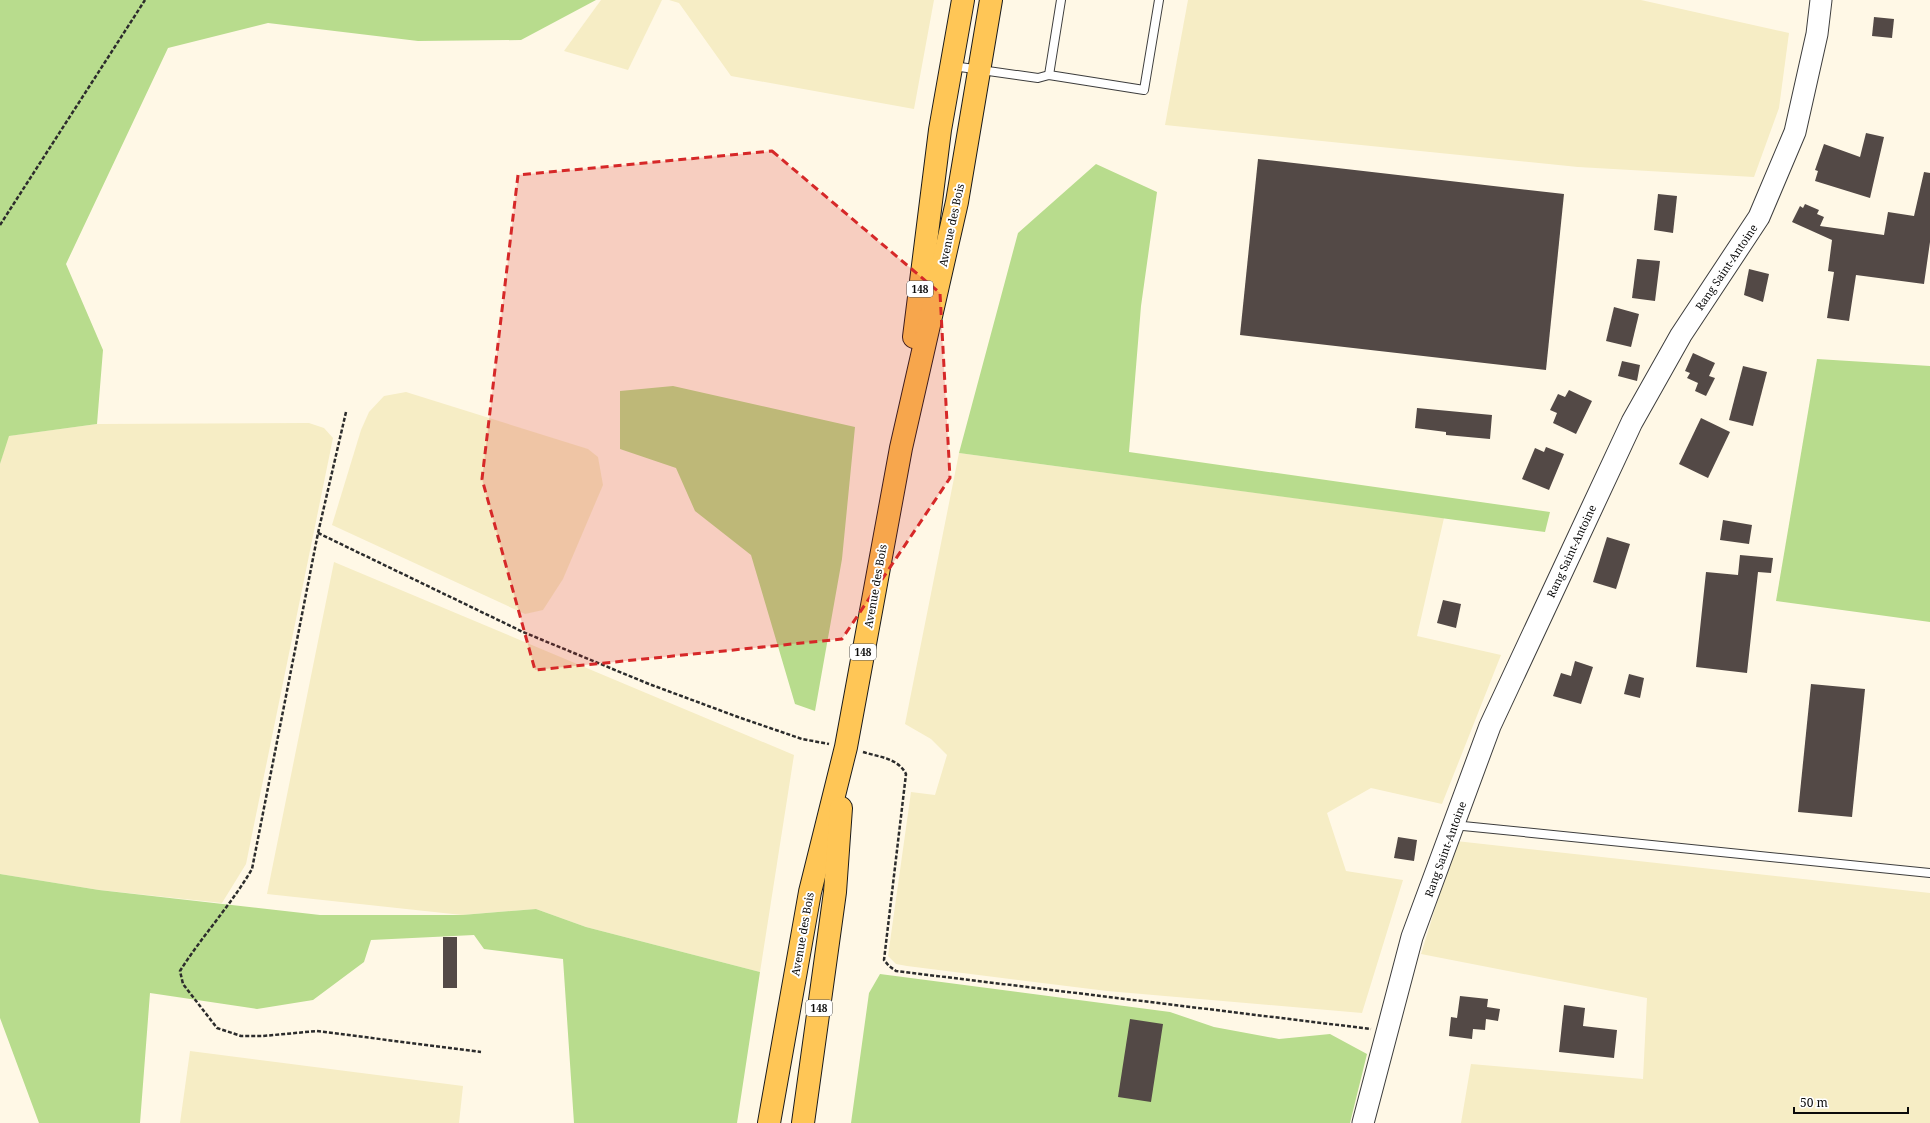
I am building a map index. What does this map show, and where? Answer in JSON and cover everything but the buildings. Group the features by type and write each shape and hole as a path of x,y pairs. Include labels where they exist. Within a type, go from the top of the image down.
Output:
{"main road":[{"name":"Avenue des Bois","path":"900,448 931,197 951,66 963,0"},
{"name":"Avenue des Bois","path":"769,1123 810,892 846,747 900,448 957,202 991,0"},
{"name":"Avenue des Bois","path":"803,1123 835,892 846,747"}],"street":[{"name":"Rang Saint-Antoine","path":"1363,1123 1412,937 1490,726 1632,422 1682,335 1759,217 1795,132 1817,34 1821,0"}],"lane":[{"path":"1049,75 1061,0"},
{"path":"951,66 1038,78 1049,75 1144,90 1159,0"},
{"path":"1453,825 1930,873"}],"path":[{"path":"0,226 145,0"},
{"path":"346,412 318,533 252,869 240,889 180,971 183,984 217,1028 242,1036 263,1036 317,1030 482,1052"},
{"path":"318,533 523,632 649,684 802,739 846,747 894,761 902,767 906,774 884,960 896,971 1388,1031"}],"highlighted area":[{"path":"772,151 940,293 950,478 842,639 535,670 482,479 518,175"}],"shaded area":[{"path":"601,0 662,0 628,70 564,51"},
{"path":"669,0 934,0 914,109 731,76 679,3"},
{"path":"1188,0 1641,0 1789,33 1779,108 1754,177 1578,167 1165,125"},
{"path":"406,392 588,449 598,457 603,485 563,579 543,610 525,614 332,525 361,430 369,412 384,396"},
{"path":"309,423 324,428 333,438 246,864 222,903 99,890 0,874 0,464 8,436 97,424"},
{"path":"959,453 1444,518 1417,636 1501,655 1442,804 1371,788 1327,813 1346,871 1403,880 1362,1013 1107,991 907,966 896,964 888,956 911,792 935,795 947,755 931,739 905,724"},
{"path":"334,562 794,755 760,972 586,927 536,909 462,915 267,894"},
{"path":"1456,841 1930,893 1930,1123 1461,1123 1471,1064 1643,1079 1647,998 1421,954"},
{"path":"190,1051 463,1086 459,1123 180,1123"}],"green space":[{"path":"0,0 596,0 521,40 418,41 268,23 168,48 66,264 103,350 97,424 9,436 0,464"},
{"path":"1096,164 1157,192 1141,306 1129,452 1550,512 1545,532 959,453 1018,233"},
{"path":"1817,359 1930,366 1930,622 1776,601"},
{"path":"673,386 855,427 842,559 815,711 795,704 751,555 695,511 676,468 620,449 620,391"},
{"path":"0,874 99,890 320,915 462,915 536,909 586,927 760,972 737,1123 574,1123 563,959 484,949 474,935 371,940 364,962 313,1000 257,1009 150,993 140,1123 39,1123 0,1018"},
{"path":"880,974 1170,1012 1214,1027 1279,1039 1330,1034 1367,1054 1350,1123 851,1123 869,993"}]}
